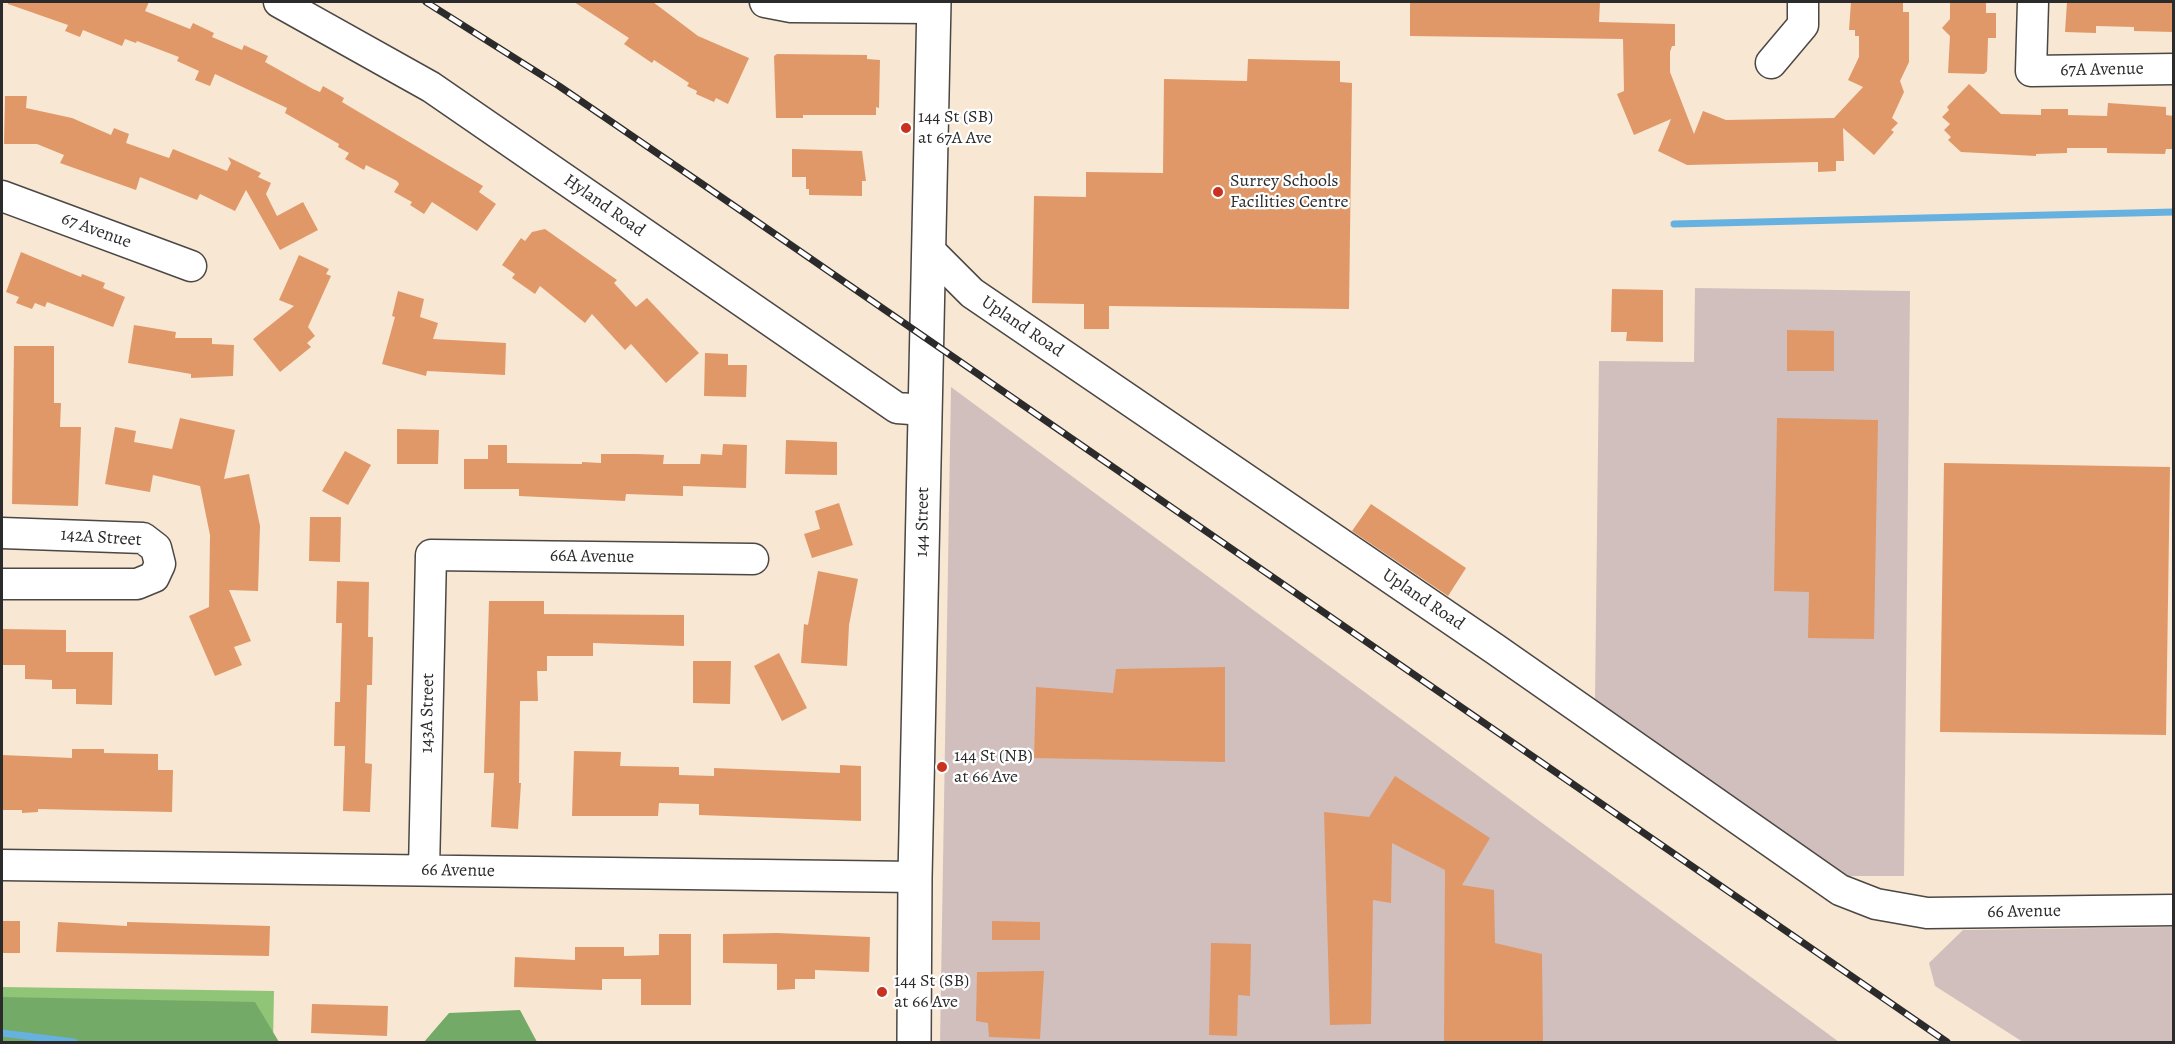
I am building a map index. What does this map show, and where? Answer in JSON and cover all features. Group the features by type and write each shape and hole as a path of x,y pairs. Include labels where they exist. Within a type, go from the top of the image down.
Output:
{"main road":[{"name":"144 Street","path":"914,1042 915,877 922,647 934,5"}],"street":[{"name":"Hyland Road","path":"279,2 431,87 897,408 925,410"},
{"path":"765,2 791,7 934,5"},
{"path":"1771,63 1803,25 1803,2"},
{"name":"67A Avenue","path":"2033,2 2031,71 2174,69"},
{"name":"67 Avenue","path":"2,196 191,266"},
{"name":"Upland Road","path":"928,249 972,293 1495,649 1840,890 1875,904"},
{"name":"Upland Road","path":"927,309 946,296 972,293"},
{"name":"142A Street","path":"2,533 143,538 156,548 160,564 154,577 137,584 2,584"},
{"name":"66A Avenue","path":"431,555 753,559"},
{"name":"143A Street","path":"424,870 431,555"},
{"name":"66 Avenue","path":"2,865 915,877"},
{"name":"66 Avenue","path":"1875,904 1927,913 2174,910"}],"shaded area":[{"path":"1695,288 1910,291 1904,876 1846,876 1595,700 1599,361 1694,362"},
{"path":"951,387 1839,1042 940,1042"},
{"path":"2173,927 2173,1042 2023,1042 1935,986 1929,963 1963,930"}],"green space":[{"path":"2,987 274,991 273,1042 2,1042"},
{"path":"2,997 255,1002 279,1042 2,1042"},
{"path":"520,1010 537,1042 424,1042 449,1013"}],"building":[{"path":"8,2 149,2 145,11 190,29 193,23 214,33 212,37 242,50 244,45 268,56 265,62 313,89 320,92 323,86 344,98 342,102 483,186 479,192 496,204 477,231 432,202 424,214 410,205 412,202 394,192 399,184 397,181 366,165 364,170 345,159 349,153 338,147 339,144 285,113 287,108 215,74 210,86 195,80 199,71 177,61 179,57 137,41 136,43 125,39 122,46 83,30 80,37 65,31 68,25 8,4"},
{"path":"574,2 653,2 698,36 749,58 728,104 716,98 714,102 696,94 697,91 687,86 689,83 654,60 652,63 624,44 629,38"},
{"path":"1410,2 1600,2 1599,22 1675,24 1675,46 1672,46 1670,52 1670,72 1694,134 1703,111 1726,120 1834,118 1863,87 1848,80 1859,57 1859,36 1855,36 1855,30 1849,30 1851,2 1903,2 1903,12 1909,12 1909,62 1900,81 1904,92 1892,118 1898,123 1891,130 1894,132 1874,155 1843,128 1844,161 1836,161 1836,171 1818,172 1818,162 1687,165 1658,151 1671,119 1634,135 1617,94 1624,91 1623,39 1410,36"},
{"path":"1950,2 1986,2 1986,13 1996,13 1996,38 1988,38 1987,71 1984,74 1948,73 1950,36 1942,28 1950,19"},
{"path":"2067,2 2174,2 2174,32 2134,31 2134,27 2096,26 2096,33 2065,32"},
{"path":"777,54 867,55 867,59 880,60 879,108 876,107 876,115 803,115 803,118 776,118 774,56"},
{"name":"Surrey Schools Facilities Centre","path":"1248,59 1340,61 1340,82 1352,83 1349,309 1109,306 1109,329 1084,329 1084,304 1032,303 1034,196 1086,197 1086,172 1163,173 1164,79 1247,81"},
{"path":"1969,84 2001,114 2041,115 2041,109 2068,109 2068,115 2107,116 2108,103 2166,107 2166,115 2174,116 2174,149 2166,149 2165,154 2107,153 2107,148 2067,148 2067,153 2036,154 2036,156 1961,152 1948,140 1951,137 1944,130 1950,124 1942,117 1949,110 1947,107"},
{"path":"5,96 27,96 26,108 72,118 111,135 114,128 129,134 126,143 169,158 173,149 227,171 231,163 228,157 261,173 258,177 271,183 266,194 277,216 303,202 318,230 280,250 246,190 235,211 200,194 197,200 140,177 136,190 60,163 64,155 37,144 4,144"},
{"path":"792,149 862,151 866,181 862,181 862,196 809,195 809,189 806,189 806,177 792,177"},
{"path":"545,229 617,280 614,283 636,307 647,298 699,353 666,383 631,344 625,350 592,314 585,323 540,286 535,294 512,278 515,274 502,265 521,238 525,241 532,232"},
{"path":"21,252 81,277 82,274 105,283 103,288 125,297 113,327 47,302 45,307 35,303 32,309 16,303 19,297 6,292"},
{"path":"299,255 329,269 326,274 331,276 308,327 315,336 307,343 311,347 280,372 253,339 294,306 279,300"},
{"path":"1612,289 1663,290 1663,342 1626,341 1627,332 1611,332"},
{"path":"398,291 424,299 420,317 438,323 433,339 506,343 505,375 427,371 426,376 382,364 395,317 392,316"},
{"path":"134,325 176,332 175,338 212,338 212,344 234,345 233,376 191,378 191,374 128,363"},
{"path":"1787,330 1834,331 1834,371 1787,371"},
{"path":"14,346 54,346 54,403 61,403 60,427 81,427 78,506 12,504"},
{"path":"705,353 728,354 728,365 747,365 746,397 704,396"},
{"path":"180,418 235,430 224,479 249,474 260,526 258,591 229,590 251,641 234,647 242,665 215,676 189,616 209,607 210,535 200,486 153,475 150,492 105,484 115,427 136,431 134,442 172,449"},
{"path":"1777,418 1878,420 1874,639 1808,638 1809,592 1774,591"},
{"path":"397,429 439,430 438,464 397,464"},
{"path":"786,440 837,442 837,475 785,474"},
{"path":"723,444 747,445 746,488 683,486 683,496 626,494 625,501 519,496 519,489 464,489 464,459 488,459 488,445 507,445 507,463 601,463 601,454 637,454 664,455 663,464 700,464 701,454 722,455"},
{"path":"345,451 371,465 348,505 322,491"},
{"path":"1944,463 2170,467 2166,735 1940,732"},
{"path":"839,503 853,545 812,558 804,534 820,529 815,511"},
{"path":"1371,504 1466,568 1448,596 1352,531"},
{"path":"310,517 341,517 340,562 309,561"},
{"path":"818,571 858,579 849,625 847,666 801,663 804,624 808,625"},
{"path":"337,581 369,582 368,637 373,637 372,685 367,685 365,763 372,764 370,812 343,811 345,746 334,746 335,702 340,702 342,623 336,623"},
{"path":"489,601 544,601 544,614 684,615 684,646 593,643 593,656 547,656 547,671 537,671 538,701 520,701 519,783 521,783 518,829 491,827 494,773 484,773"},
{"path":"2,629 66,630 66,652 113,652 112,705 76,704 76,689 52,689 52,680 25,679 25,665 2,665"},
{"path":"779,653 807,708 782,721 754,666"},
{"path":"693,661 731,661 730,704 693,703"},
{"path":"1225,667 1225,762 1034,758 1036,687 1113,693 1116,669"},
{"path":"72,749 104,749 104,753 158,754 158,770 173,770 172,812 38,809 38,812 22,813 22,810 2,810 2,755 72,758"},
{"path":"574,751 621,752 620,766 679,767 679,775 714,776 714,768 840,773 840,765 861,766 861,821 699,815 699,804 659,803 658,816 572,816"},
{"path":"1395,776 1490,838 1462,885 1494,890 1495,943 1542,954 1543,1042 1444,1042 1445,870 1392,843 1391,903 1373,900 1371,1024 1330,1025 1324,812 1369,817"},
{"path":"2,921 20,921 20,953 2,953"},
{"path":"992,921 1040,922 1040,940 992,940"},
{"path":"58,922 127,926 127,922 270,926 269,956 56,952"},
{"path":"777,933 870,937 869,972 815,970 815,979 795,979 795,989 777,990 777,964 723,963 723,934"},
{"path":"659,934 691,934 691,1005 641,1005 641,979 602,979 602,990 514,987 515,957 575,960 575,947 624,947 624,956 659,955"},
{"path":"1211,943 1251,944 1250,996 1238,995 1237,1036 1209,1035"},
{"path":"1044,971 1040,1039 989,1037 988,1023 976,1021 977,972"},
{"path":"312,1004 388,1006 387,1036 311,1033"}],"waterway":[{"path":"1674,224 2174,212"},
{"path":"2,1033 74,1042"}],"railway":[{"path":"426,2 559,86 1947,1042"}],"place":[{"name":"144 St (SB) at 67A Ave","path":"906,128"},
{"name":"Surrey Schools Facilities Centre","path":"1218,192"},
{"name":"144 St (NB) at 66 Ave","path":"942,767"},
{"name":"144 St (SB) at 66 Ave","path":"882,992"}]}
